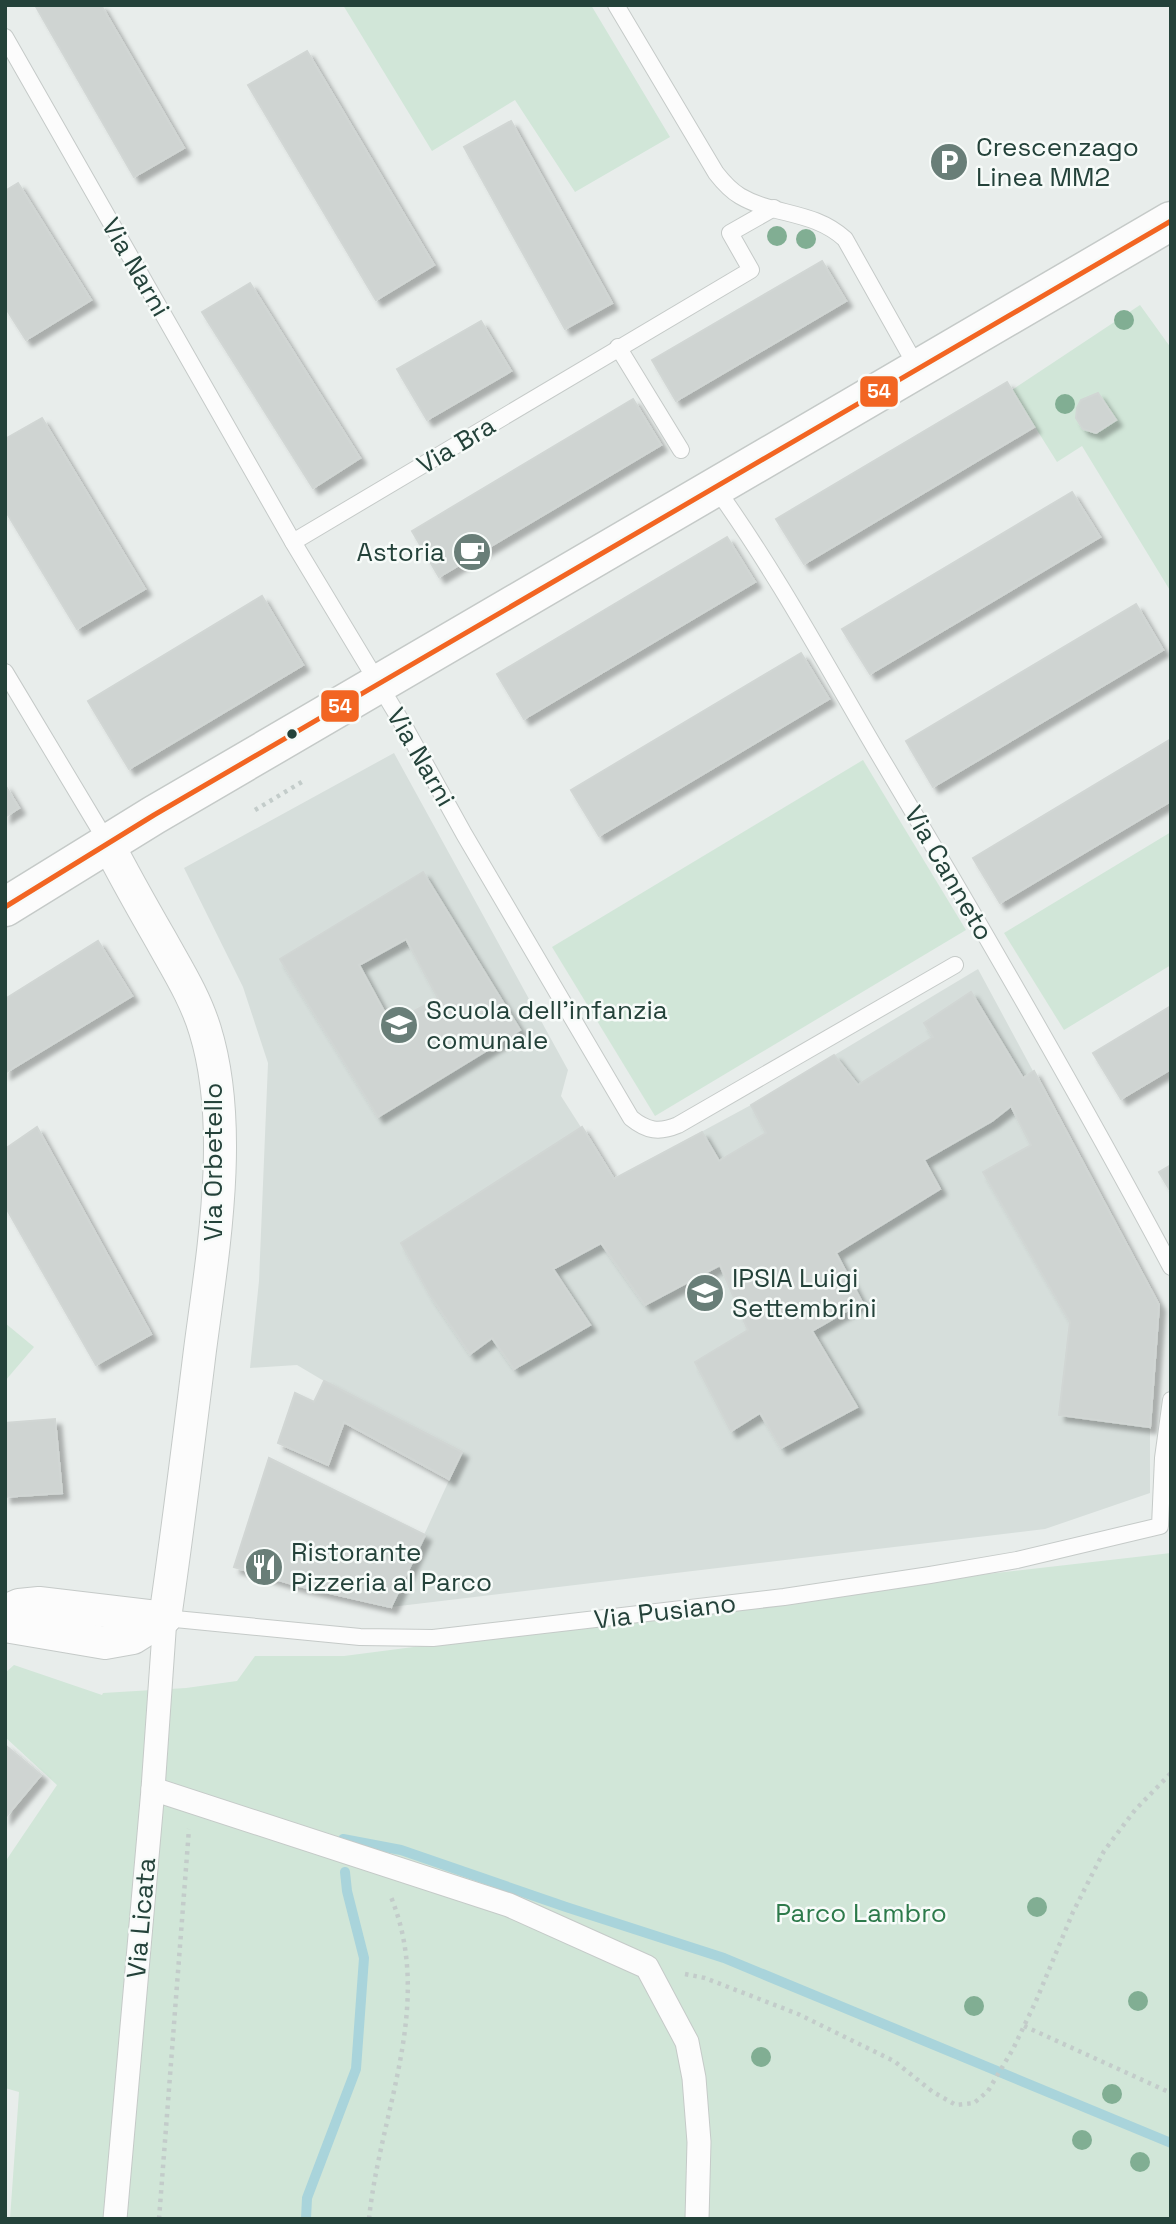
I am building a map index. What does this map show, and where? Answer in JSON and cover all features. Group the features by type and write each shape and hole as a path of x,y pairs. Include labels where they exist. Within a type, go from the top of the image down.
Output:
{"street":[{"path":"5,906 107,842 1171,221"},
{"name":"Via Orbetello","path":"107,842 197,1008 212,1060 218,1108 218,1180 213,1254 165,1618"},
{"name":"Via Pusiano","path":"5,1611 19,1605 39,1603 165,1618"},
{"path":"5,1626 106,1643 133,1638 165,1618"},
{"name":"Via Licata","path":"115,2219 153,1790 165,1618"},
{"path":"153,1790 509,1905 647,1967 687,2042 694,2078 699,2142 697,2219"}],"lane":[{"path":"616,5 716,173 733,192 742,197 816,219 836,230 845,239 918,369"},
{"name":"Via Narni","path":"5,37 293,542 379,683 626,1112 639,1125 657,1131 678,1125 955,964"},
{"name":"Via Bra","path":"293,542 751,270 730,233 774,208"},
{"path":"618,347 681,450"},
{"name":"Via Canneto","path":"715,487 808,631 1051,1048 1171,1267"},
{"name":"Via Orbetello","path":"5,672 107,842"},
{"name":"Via Pusiano","path":"165,1618 360,1637 433,1638 771,1599 1017,1560 1160,1526 1163,1458 1171,1400"}],"path":[{"path":"255,810 305,780"},
{"path":"647,1967 705,1978 798,2014 894,2061 933,2092 956,2105 974,2103 988,2091 1013,2049 1096,1866 1129,1817 1171,1773"},
{"path":"159,2219 191,1802"},
{"path":"369,2219 378,2163 396,2087 408,1984 403,1930 376,1860"},
{"path":"1024,2026 1171,2093"}],"shaded area":[{"name":"IPSIA Luigi Settembrini","path":"394,753 568,1070 561,1096 614,1179 751,1105 978,969 1159,1305 1150,1427 1150,1493 1045,1529 391,1607 462,1452 297,1365 250,1368 259,1281 268,1063 243,987 184,868"}],"green space":[{"path":"343,5 591,5 670,137 575,192 515,100 432,151"},
{"path":"1140,305 1171,348 1171,592 1082,446 1057,462 1012,390"},
{"path":"863,760 966,930 655,1116 552,947"},
{"path":"1171,832 1171,965 1064,1030 1004,933"},
{"path":"5,1323 34,1347 5,1381"},
{"name":"Parco Lambro","path":"1171,1553 1171,2219 10,2219 19,2092 5,2088 5,1862 57,1785 5,1737 5,1673 14,1665 102,1695 186,1688 237,1681 255,1656 344,1656 899,1584"}],"building":[{"path":"35,5 101,5 184,148 134,177"},
{"path":"307,51 434,265 376,300 248,85"},
{"path":"511,121 612,303 565,329 464,147"},
{"path":"18,183 91,300 26,340 5,307 5,191"},
{"path":"822,261 846,301 676,401 652,360"},
{"path":"250,283 360,458 313,488 202,312"},
{"path":"481,321 511,371 427,420 397,369"},
{"path":"1007,382 1034,427 804,564 776,519"},
{"path":"1098,393 1116,420 1096,433 1083,429 1076,418 1081,400"},
{"path":"633,399 661,445 439,577 412,531"},
{"path":"42,418 145,589 77,629 5,510 5,439"},
{"path":"1072,492 1100,537 870,674 842,629"},
{"path":"727,537 755,582 524,719 497,674"},
{"path":"262,596 303,665 129,769 88,701"},
{"path":"1136,604 1163,650 933,787 906,741"},
{"path":"801,653 829,699 599,836 571,790"},
{"path":"1171,739 1171,801 1000,903 973,858"},
{"path":"5,785 19,808 5,817"},
{"path":"423,872 520,1030 378,1117 280,959","holes":["406,939 438,998 391,1024 359,965"]},
{"path":"98,941 132,996 5,1073 5,999"},
{"path":"971,992 1023,1078 1034,1071 1159,1305 1150,1427 1059,1415 1070,1322 983,1172 1031,1145 1011,1106 992,1121 924,1160 940,1189 836,1253 862,1302 812,1331 857,1407 781,1448 760,1413 731,1431 695,1362 748,1330 720,1265 645,1305 601,1243 553,1269 590,1325 514,1369 492,1338 470,1354 430,1295 401,1243 582,1127 614,1179 702,1132 719,1161 766,1133 751,1105 834,1055 858,1085 933,1037 924,1023"},
{"path":"1171,1006 1171,1069 1121,1099 1093,1053"},
{"path":"37,1127 151,1334 96,1365 5,1206 5,1149"},
{"path":"1171,1165 1171,1192 1159,1172"},
{"path":"324,1381 462,1452 449,1479 344,1422 328,1465 278,1443 295,1393 314,1402"},
{"path":"55,1419 62,1493 5,1497 5,1423"},
{"path":"269,1458 425,1535 391,1607 299,1586 234,1567"},
{"path":"5,1745 41,1775 5,1818"}],"waterway":[{"path":"344,1846 343,1839 401,1850 724,1958 1171,2143"},
{"path":"306,2219 307,2198 356,2069 364,1958 347,1891 345,1872"}],"transit line":[{"name":"54","path":"5,907 154,815 1171,221"}],"place":[{"name":"Crescenzago Linea MM2","path":"949,162"},
{"name":"Astoria","path":"472,552"},
{"name":"Scuola dell'infanzia comunale","path":"399,1025"},
{"name":"IPSIA Luigi Settembrini","path":"705,1293"},
{"name":"Ristorante Pizzeria al Parco","path":"264,1567"}]}
